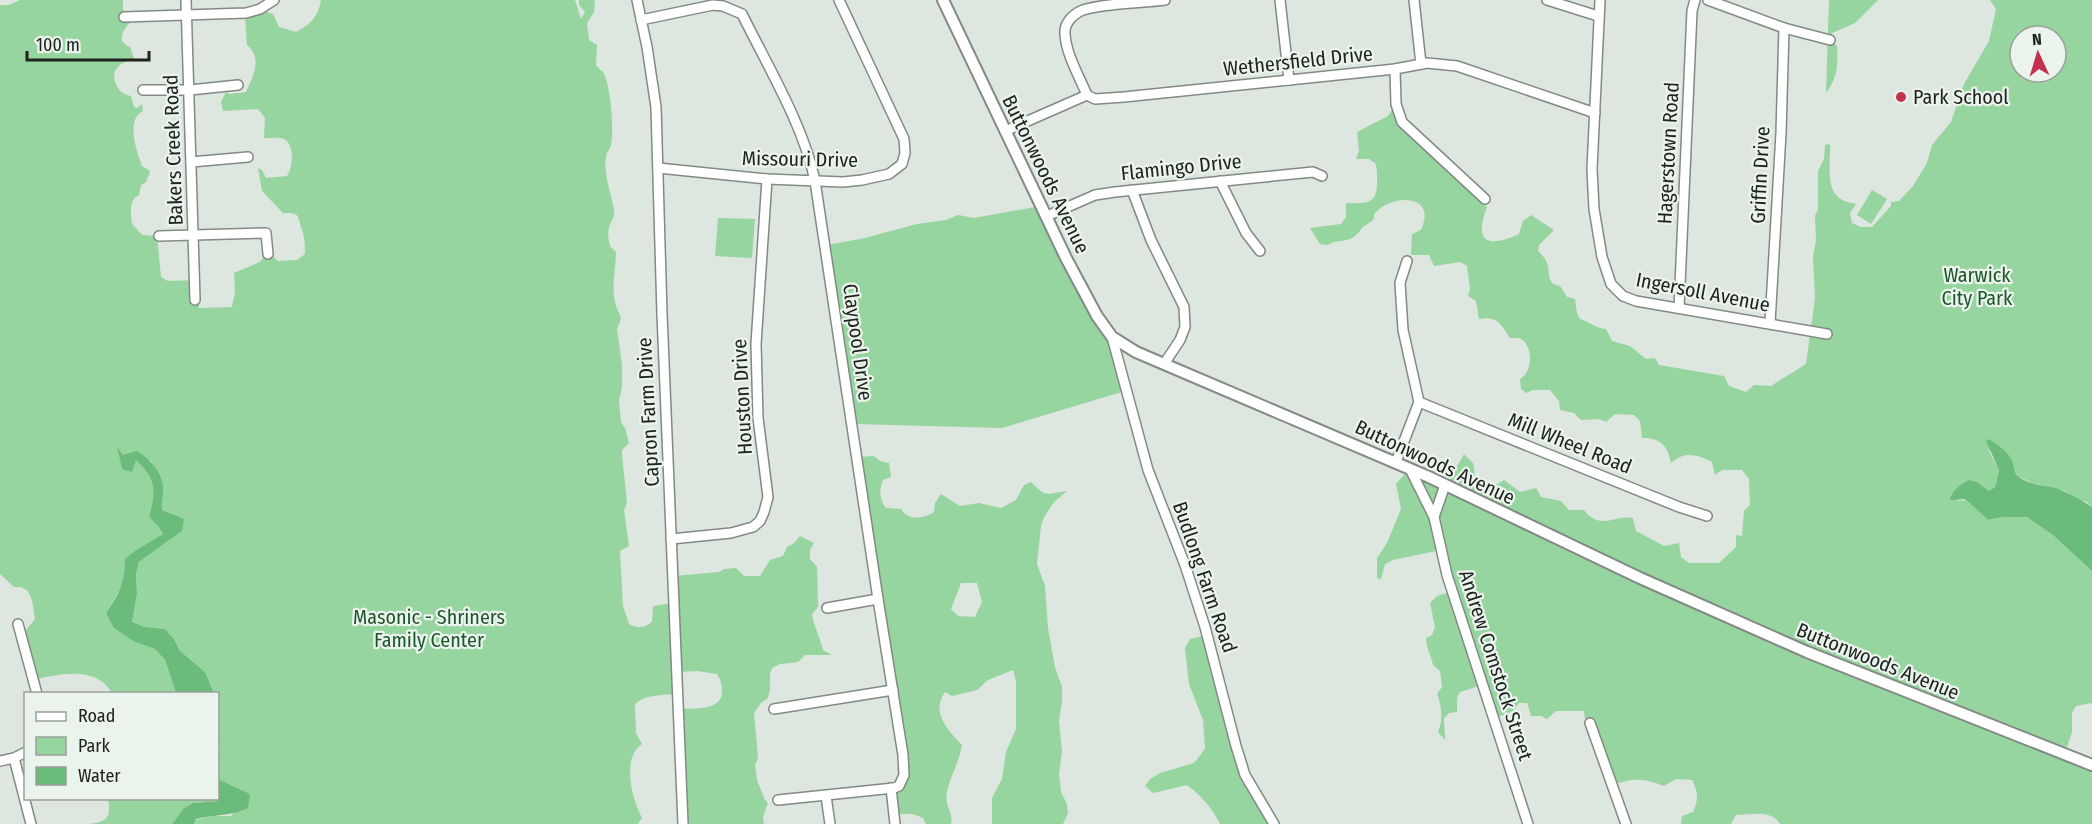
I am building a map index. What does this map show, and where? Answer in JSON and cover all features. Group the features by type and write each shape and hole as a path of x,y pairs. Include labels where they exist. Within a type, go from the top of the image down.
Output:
{"street":[{"name":"Bakers Creek Road","path":"186,0 195,300"},
{"path":"124,17 246,13 260,9 274,0"},
{"name":"Capron Farm Drive","path":"637,0 656,107 683,824"},
{"name":"Missouri Drive","path":"658,168 766,179 843,182 889,174 902,164 905,153 904,139 838,0"},
{"name":"Buttonwoods Avenue","path":"943,0 1097,316 1112,337 1164,364 1396,462 1640,578 1807,652 2092,765"},
{"path":"1087,95 1066,42 1065,32 1071,18 1082,10 1165,0"},
{"path":"1280,0 1289,80"},
{"path":"1414,0 1421,64"},
{"path":"1547,0 1598,16"},
{"name":"Ingersoll Avenue","path":"1600,0 1592,170 1593,200 1607,276 1613,288 1629,299 1827,333"},
{"name":"Hagerstown Road","path":"1679,308 1692,11 1695,0"},
{"path":"1708,0 1784,28 1830,40"},
{"name":"Claypool Drive","path":"641,20 713,5 723,6 742,14 811,157 903,755 904,775 899,786 892,788 895,824"},
{"name":"Griffin Drive","path":"1770,323 1781,133 1784,28"},
{"name":"Wethersfield Drive","path":"1005,131 1087,95 1095,99 1124,97 1395,69 1421,64 1457,66 1595,113"},
{"path":"1395,69 1396,104 1402,122 1485,200"},
{"path":"143,90 190,90 238,85"},
{"path":"191,162 248,157"},
{"name":"Flamingo Drive","path":"1047,216 1095,195 1313,172 1322,176"},
{"name":"Houston Drive","path":"671,539 731,533 753,527 760,521 768,497 758,418 756,344 766,179"},
{"path":"1220,181 1246,233 1260,251"},
{"path":"1132,190 1151,240 1184,307 1185,327 1180,340 1164,364"},
{"path":"159,236 266,233 268,254"},
{"path":"1396,462 1419,402 1403,330 1400,283 1407,261"},
{"name":"Budlong Farm Road","path":"1112,337 1148,470 1185,565 1205,627 1238,754 1245,775 1274,824"},
{"name":"Mill Wheel Road","path":"1419,402 1679,507 1707,516"},
{"name":"Andrew Comstock Street","path":"1410,469 1434,517 1447,575 1528,824"},
{"path":"1434,517 1445,485"},
{"path":"827,608 878,599"},
{"path":"18,624 37,692"},
{"path":"774,709 893,690"},
{"path":"1590,723 1626,824"},
{"path":"0,761 24,753"},
{"path":"14,758 24,797"},
{"path":"778,800 892,788"},
{"path":"826,796 830,824"},
{"path":"25,800 31,824"}],"green space":[{"name":"Masonic - Shriners Family Center","path":"20,0 123,0 123,10 133,19 124,30 122,37 125,44 130,47 134,59 120,65 116,69 114,78 121,92 131,96 134,107 137,108 142,104 143,111 138,115 133,129 142,166 150,171 146,182 141,185 139,195 133,200 132,224 142,235 157,236 161,277 168,281 196,280 199,308 232,307 235,292 234,273 260,262 263,258 262,235 278,261 297,260 305,254 304,236 299,218 296,214 283,213 262,191 258,168 262,170 266,178 287,176 292,162 288,142 282,138 264,138 265,118 258,109 223,111 221,102 226,92 229,94 246,92 255,68 255,56 247,45 245,17 264,11 273,14 279,27 296,32 313,19 321,0 575,0 581,19 585,12 579,5 579,0 595,0 594,12 587,23 589,40 597,45 596,65 606,78 612,119 611,145 605,164 614,211 608,233 610,246 616,252 614,296 620,317 617,329 622,365 619,401 621,422 629,443 622,450 622,455 627,503 624,510 629,546 620,551 623,606 629,624 638,627 646,626 652,622 653,606 674,603 674,576 736,568 744,576 760,576 770,560 783,556 787,547 800,536 814,543 810,550 810,559 817,567 818,607 812,614 823,650 832,655 805,655 798,662 780,664 772,668 768,698 754,713 758,758 755,765 757,780 768,803 763,817 764,824 684,824 680,709 712,706 717,703 722,693 717,674 697,671 679,672 678,694 650,697 635,704 636,733 642,744 632,759 630,779 642,818 638,824 194,824 196,820 211,816 231,816 250,794 219,779 219,692 214,692 205,672 180,651 174,639 165,629 145,627 132,622 139,562 182,531 174,515 162,510 160,500 163,486 151,461 123,455 118,447 122,469 136,460 148,474 154,492 149,517 163,534 137,560 106,613 135,642 155,649 165,660 176,692 111,692 97,678 76,674 33,680 22,635 35,619 32,600 28,591 21,587 14,587 0,574 0,5 9,5"},
{"path":"1829,0 1878,0 1855,23 1832,33 1830,40 1837,46 1837,65 1833,82 1826,93"},
{"name":"Warwick City Park","path":"1990,0 2092,0 2092,507 2065,491 2032,483 2018,476 2013,469 1988,449 1999,470 1995,487 1989,491 1981,485 1956,501 1970,503 1988,520 2003,517 2027,517 2054,536 2092,571 2092,703 2076,706 2072,713 2072,732 2065,753 2092,764 2092,824 1780,824 1771,816 1760,814 1736,815 1731,824 1681,824 1682,816 1693,812 1697,799 1692,780 1676,779 1664,786 1639,780 1615,784 1594,727 1585,719 1584,711 1556,711 1547,719 1541,716 1531,716 1527,703 1519,703 1513,711 1495,718 1482,685 1460,692 1457,698 1457,712 1449,713 1444,718 1445,740 1438,732 1441,718 1437,694 1442,687 1440,671 1433,665 1426,638 1432,635 1435,627 1430,603 1437,596 1453,591 1441,550 1393,560 1385,564 1381,579 1377,578 1377,558 1387,543 1401,509 1396,484 1409,469 1447,485 1464,454 1473,463 1476,482 1490,489 1504,480 1520,492 1536,488 1541,497 1561,501 1569,510 1584,510 1596,520 1633,518 1636,531 1664,546 1679,543 1681,557 1689,563 1719,563 1736,547 1736,535 1742,536 1744,511 1750,505 1749,479 1742,470 1722,470 1715,475 1712,462 1701,457 1686,455 1671,463 1662,443 1654,439 1642,438 1640,421 1634,415 1615,414 1606,422 1599,419 1581,420 1574,413 1560,410 1559,401 1550,390 1533,390 1526,393 1521,389 1520,379 1525,375 1530,364 1527,345 1519,338 1510,338 1501,325 1494,320 1479,319 1476,301 1468,296 1470,289 1467,266 1460,262 1434,266 1429,255 1411,255 1412,234 1421,230 1425,218 1423,209 1418,203 1410,200 1392,202 1376,212 1372,221 1352,238 1328,245 1320,244 1310,228 1341,224 1346,217 1346,203 1368,202 1375,196 1376,166 1369,159 1356,159 1359,151 1357,132 1388,116 1395,105 1403,123 1487,207 1482,228 1486,239 1498,241 1519,234 1523,221 1531,215 1554,230 1539,245 1538,251 1546,261 1552,283 1560,286 1567,297 1575,299 1580,319 1606,329 1612,341 1630,346 1646,359 1655,358 1659,365 1724,376 1729,386 1746,392 1754,385 1771,386 1806,364 1815,298 1813,257 1816,240 1815,216 1818,209 1818,171 1824,159 1825,145 1830,145 1830,178 1834,192 1839,198 1856,204 1850,213 1852,223 1861,227 1872,227 1891,206 1891,202 1899,201 1913,186 1927,163 1932,145 1951,122 1964,84 1989,41 1996,9"},
{"path":"1872,190 1887,199 1871,224 1857,215"},
{"path":"1041,206 1097,316 1122,345 1121,370 1125,391 1002,428 854,424 827,245 865,238 917,224 946,220 958,215 974,218"},
{"path":"718,218 755,219 752,258 715,256"},
{"path":"874,456 880,461 889,463 891,477 883,480 880,491 882,502 886,508 901,509 912,517 926,516 934,512 935,503 941,494 960,506 979,503 1001,508 1016,500 1024,485 1031,482 1047,494 1067,491 1054,502 1044,517 1037,564 1045,586 1048,628 1055,667 1062,687 1059,721 1062,752 1059,774 1061,792 1067,804 1068,813 1063,824 992,824 992,798 1002,779 1006,752 1016,729 1016,681 1013,670 988,680 977,690 952,696 945,692 941,700 940,714 943,721 962,745 947,791 951,824 926,824 923,818 913,814 896,814 894,788 904,776 858,457","holes":["961,583 977,583 982,602 975,617 958,616 951,609"]},
{"path":"1207,635 1245,773 1273,824 1220,824 1206,803 1187,785 1153,793 1145,786 1150,779 1160,773 1194,763 1205,749 1203,720 1189,684 1185,648 1190,639"},
{"path":"108,800 221,801 193,803 184,808 172,824 89,824 107,818"}],"water":[{"path":"1989,439 2008,454 2016,473 2023,480 2058,489 2092,507 2092,571 2054,536 2027,517 2003,517 1988,520 1964,499 1950,500 1954,491 1969,480 1977,482 1989,491 1995,487 1999,470 1986,441"},
{"path":"117,446 123,455 137,451 150,461 162,480 162,510 184,519 182,531 139,562 132,622 145,627 165,629 174,639 180,651 205,672 214,692 176,692 165,660 155,649 135,642 114,628 106,613 120,588 125,559 163,534 149,517 154,493 148,474 136,460 132,472 122,469"},
{"path":"219,779 250,794 248,808 234,813 196,819 194,824 172,824 184,808 193,803 219,801"}],"place":[{"name":"Park School","path":"1901,97"}]}
